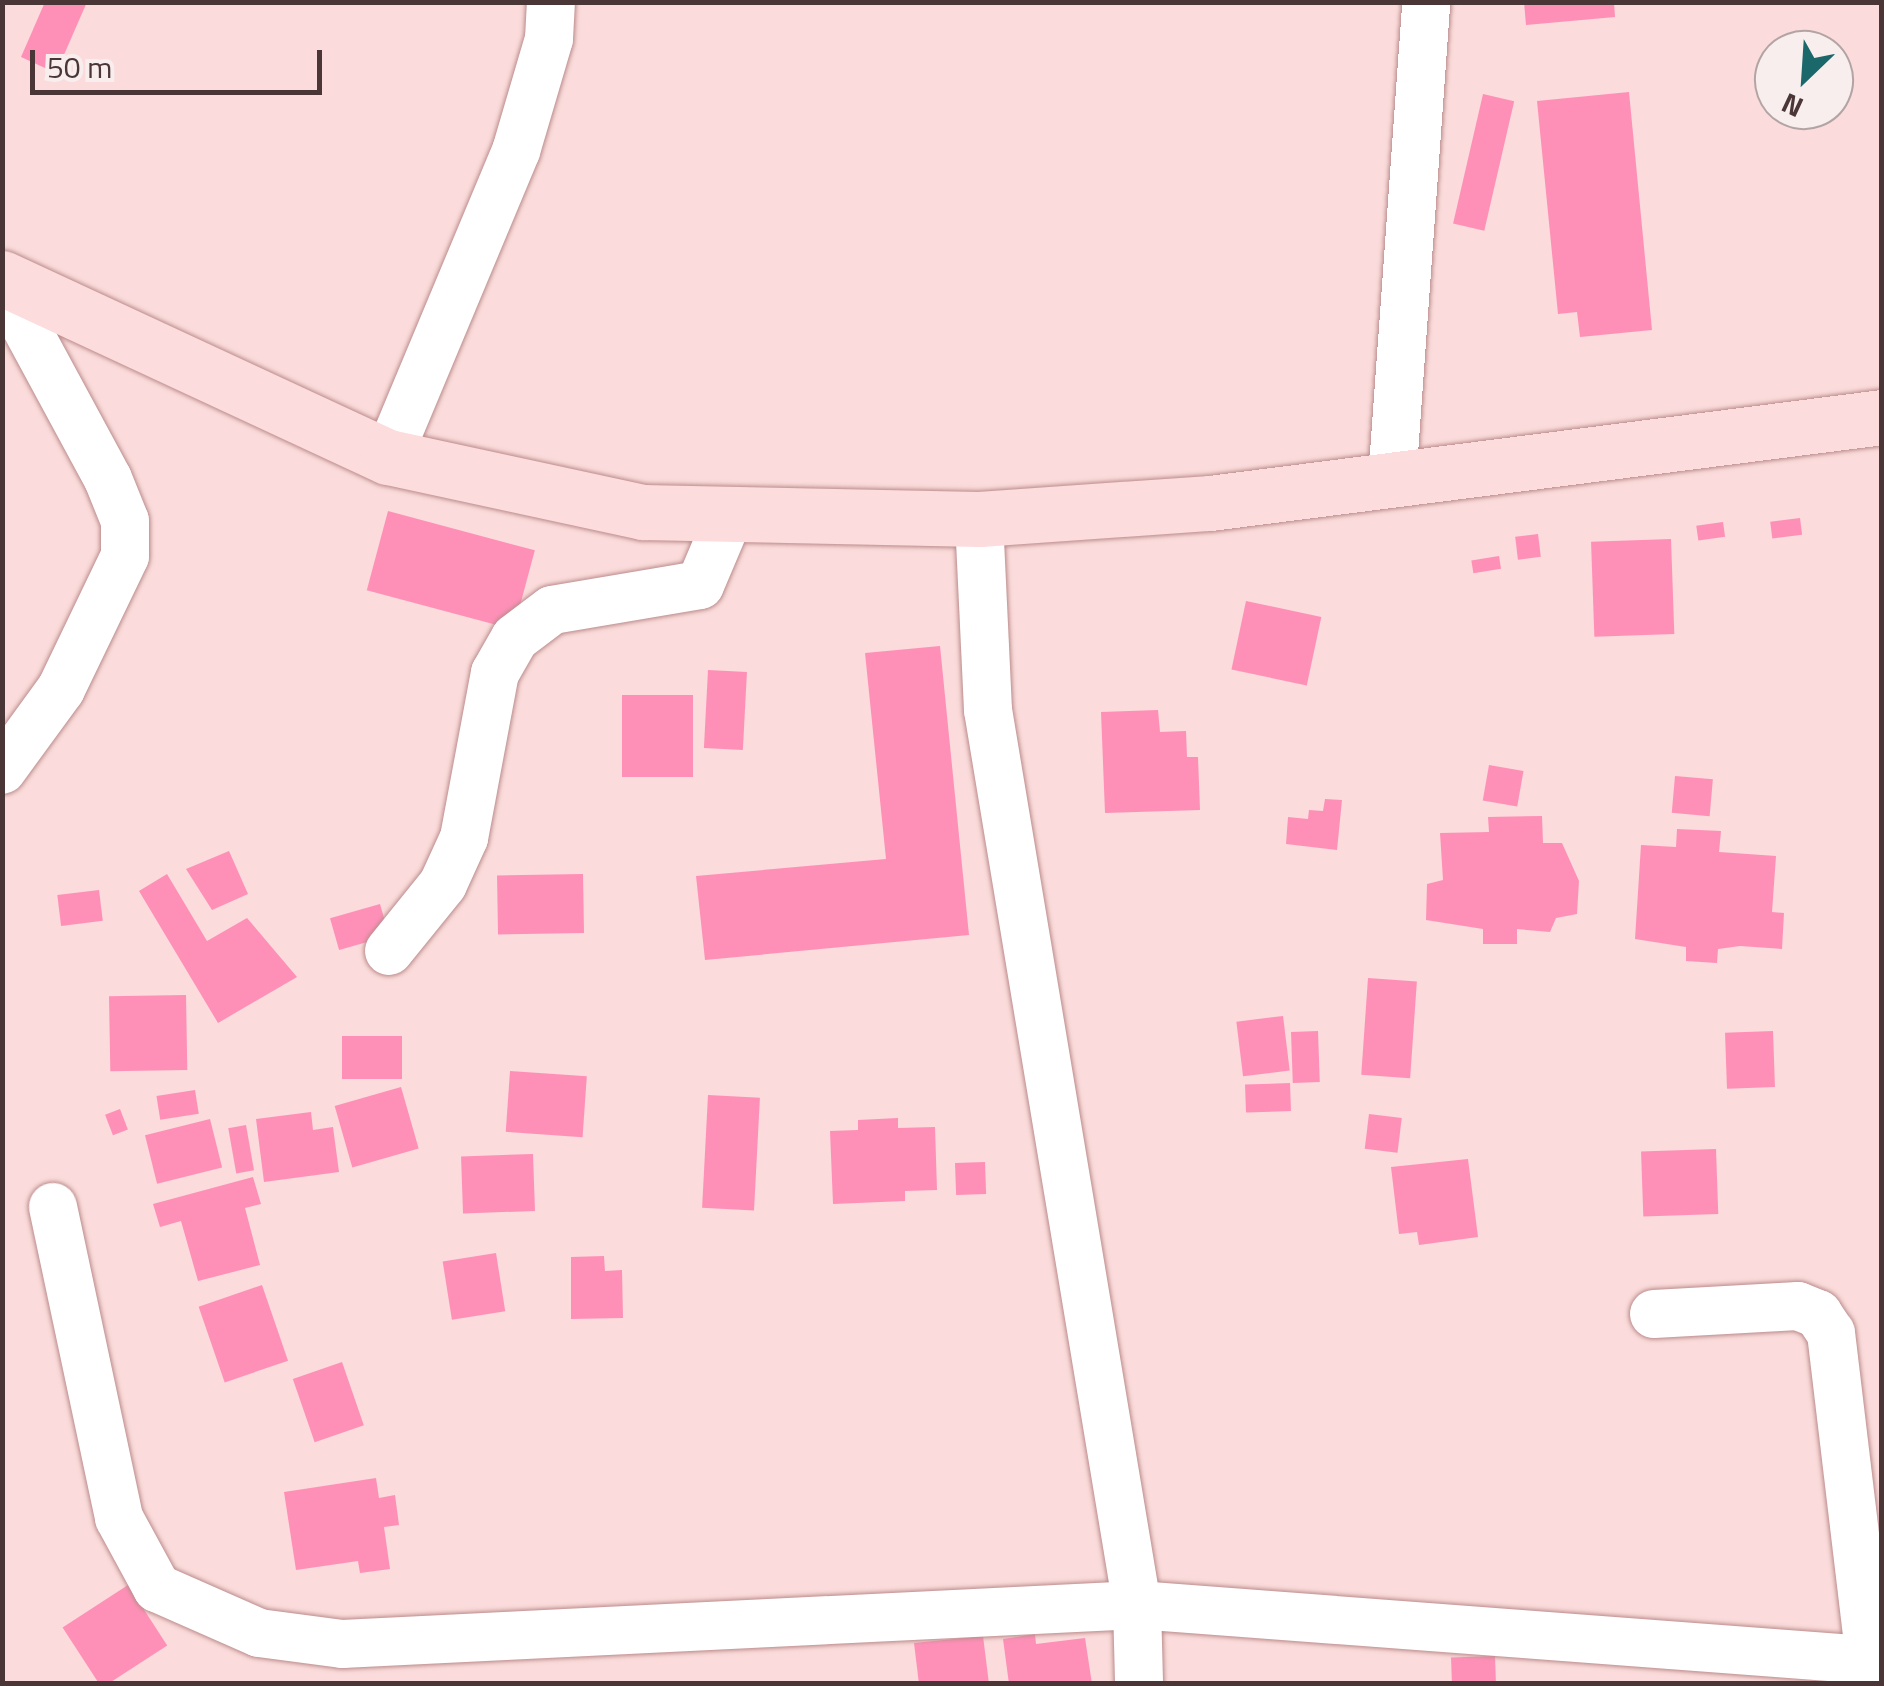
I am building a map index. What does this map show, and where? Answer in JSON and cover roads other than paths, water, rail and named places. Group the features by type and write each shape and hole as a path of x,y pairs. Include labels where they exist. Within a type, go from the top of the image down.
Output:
{"main road":[{"path":"2,281 388,457 643,512 979,519 1392,481 1882,417"}],"street":[{"path":"388,457 516,150 549,38 551,2"},
{"path":"1392,481 1426,2"},
{"path":"2,281 108,479 124,521 125,556 62,688 2,770"},
{"path":"388,951 443,884 464,838 496,673 515,638 552,610 700,586 730,514"},
{"path":"979,519 988,710 1136,1605 1138,1684"},
{"path":"52,1207 119,1518 157,1588 200,1612 259,1633 342,1644 1136,1605 1876,1661 1830,1333 1818,1314 1798,1306 1654,1314"}]}
